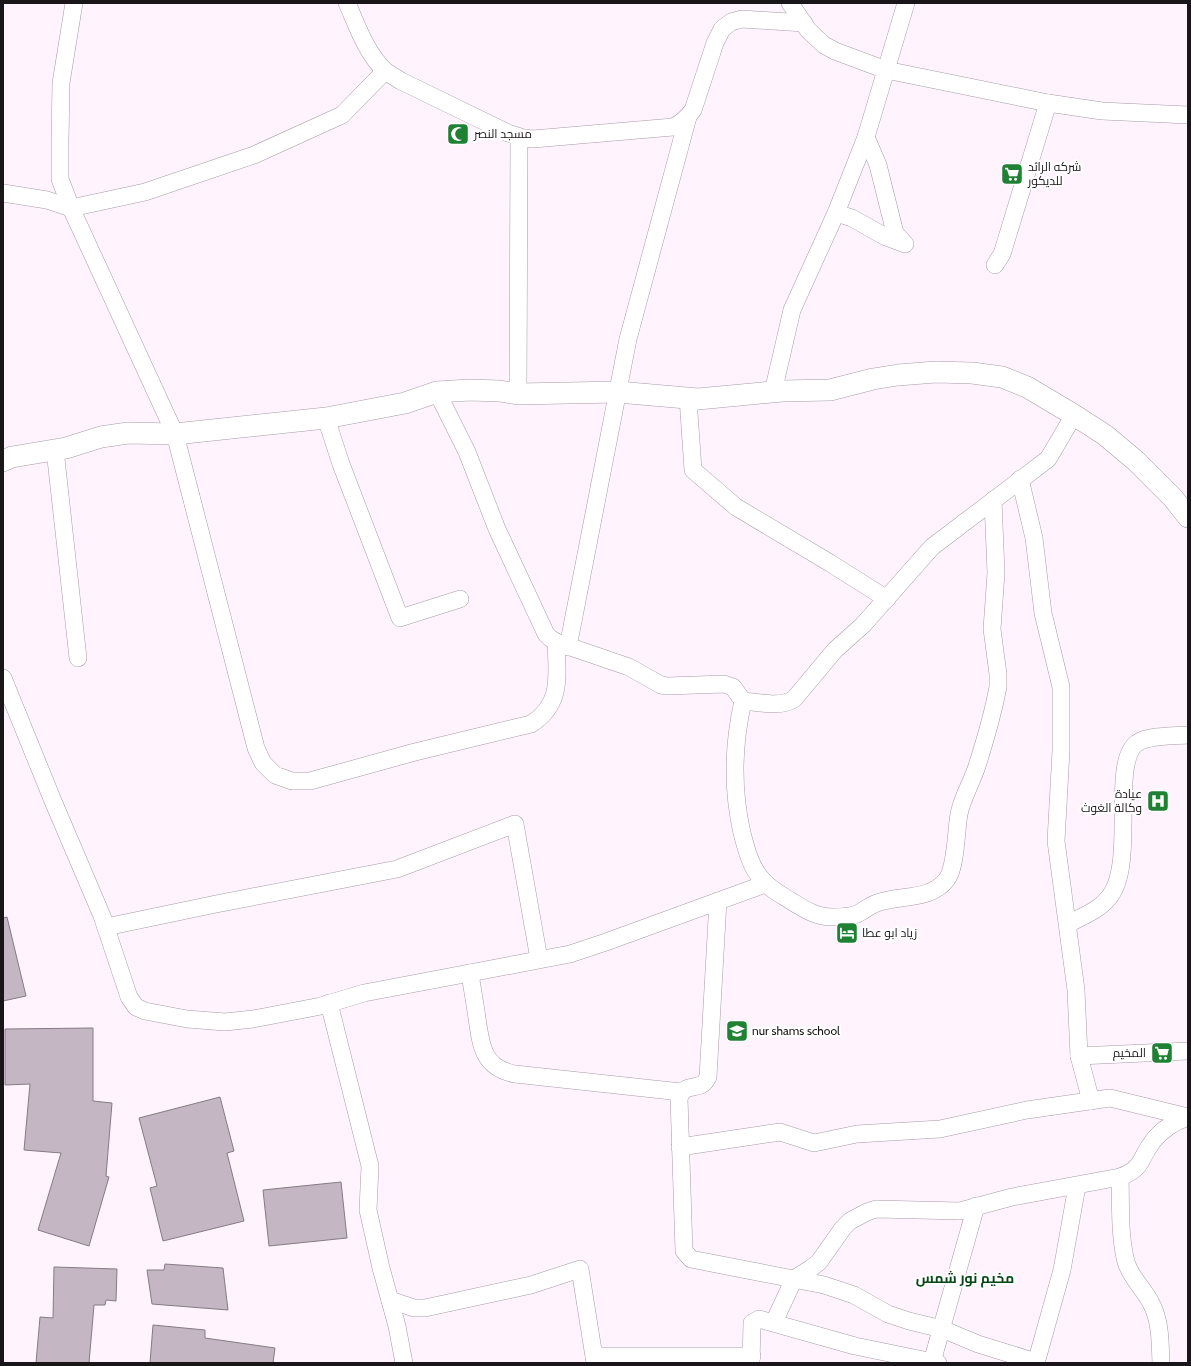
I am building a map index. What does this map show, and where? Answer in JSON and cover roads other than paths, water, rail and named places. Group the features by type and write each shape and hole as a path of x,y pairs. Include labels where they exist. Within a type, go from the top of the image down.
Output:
{"street":[{"path":"74,3 61,83 60,179 71,208 174,434 256,748 263,763 275,775 292,781 310,781 415,752 531,724 545,713 550,706 554,698 562,644 618,392 628,339 688,117 696,103 717,36 722,29 731,22 742,19 804,23"},
{"path":"347,3 365,45 385,71 401,81 519,137 533,139 673,127 688,117"},
{"path":"790,3 816,38 824,45 835,51 886,70 1048,103 1102,111 1188,115"},
{"path":"773,392 792,310 836,213 866,136 906,3"},
{"path":"3,193 47,200 71,208 145,192 254,155 342,115 385,71"},
{"path":"994,265 1002,254 1048,103"},
{"path":"836,213 852,218 884,236 905,244 895,233 878,165 866,136"},
{"path":"518,394 519,137"},
{"path":"3,461 12,457 66,448 101,437 128,433 174,434 326,418 405,403 437,392 470,390 518,394 618,392 698,399 773,392 830,390 898,374 936,372 972,373 1002,377 1027,387 1105,435 1136,461 1173,498 1188,517"},
{"path":"437,392 467,452 497,529 546,634 550,638 562,644 629,667 661,685 724,684 733,687 743,701 736,735 734,757 736,799 739,821 750,858 759,877 765,884 815,915 834,917 854,916 881,901 923,894 939,887 948,878 954,858 960,813 977,766 998,687 998,674 992,629 996,574 993,500"},
{"path":"688,398 693,470 736,507 830,563 886,599"},
{"path":"743,701 779,704 788,703 794,699 835,650 863,626 932,547 1048,459 1074,415"},
{"path":"326,418 341,464 400,618 460,599"},
{"path":"55,450 78,658"},
{"path":"1020,480 1034,538 1043,613 1061,687 1061,751 1056,841 1076,990 1079,1056 1091,1101"},
{"path":"3,678 90,886 130,997 136,1007 145,1011 188,1019 225,1022 253,1019 329,1003 364,993 570,954 765,884"},
{"path":"1068,924 1095,910 1105,902 1112,895 1118,882 1122,866 1125,765 1131,749 1136,744 1148,738 1188,735"},
{"path":"106,928 216,904 397,869 515,824 539,959"},
{"path":"718,901 708,1077 704,1084 687,1088 681,1092 678,1098 684,1251 690,1259 837,1289 854,1295 888,1314 915,1323 942,1329 978,1344 1036,1362 1062,1270 1077,1186"},
{"path":"470,973 481,1044 491,1062 501,1070 515,1074 681,1092"},
{"path":"329,1003 370,1166 368,1210 381,1268 397,1326 404,1363"},
{"path":"1079,1056 1188,1051"},
{"path":"680,1147 780,1132 814,1143 857,1134 940,1129 1027,1110 1110,1098 1188,1117"},
{"path":"774,1322 794,1279 819,1262 839,1233 850,1221 867,1212 885,1209 960,1211 1012,1197 1120,1177 1136,1169 1141,1163 1152,1142 1159,1134 1176,1122 1188,1117"},
{"path":"1120,1177 1121,1226 1126,1263 1136,1282 1152,1304 1156,1315 1160,1334 1162,1363"},
{"path":"390,1300 414,1308 426,1308 531,1285 580,1270 594,1360 752,1360 752,1323 759,1319 855,1346 935,1362 942,1329 976,1206"}],"place":[{"name":"مسجد النصر","path":"458,134"},
{"name":"شركه الرائد للديكور","path":"1012,174"},
{"name":"عيادة وكالة الغوث","path":"1158,801"},
{"name":"زياد ابو عطا","path":"847,933"},
{"name":"nur shams school","path":"737,1031"},
{"name":"المخيم","path":"1162,1053"}],"district":[{"name":"ِمخيم نور شمس","path":"965,1278"}]}
